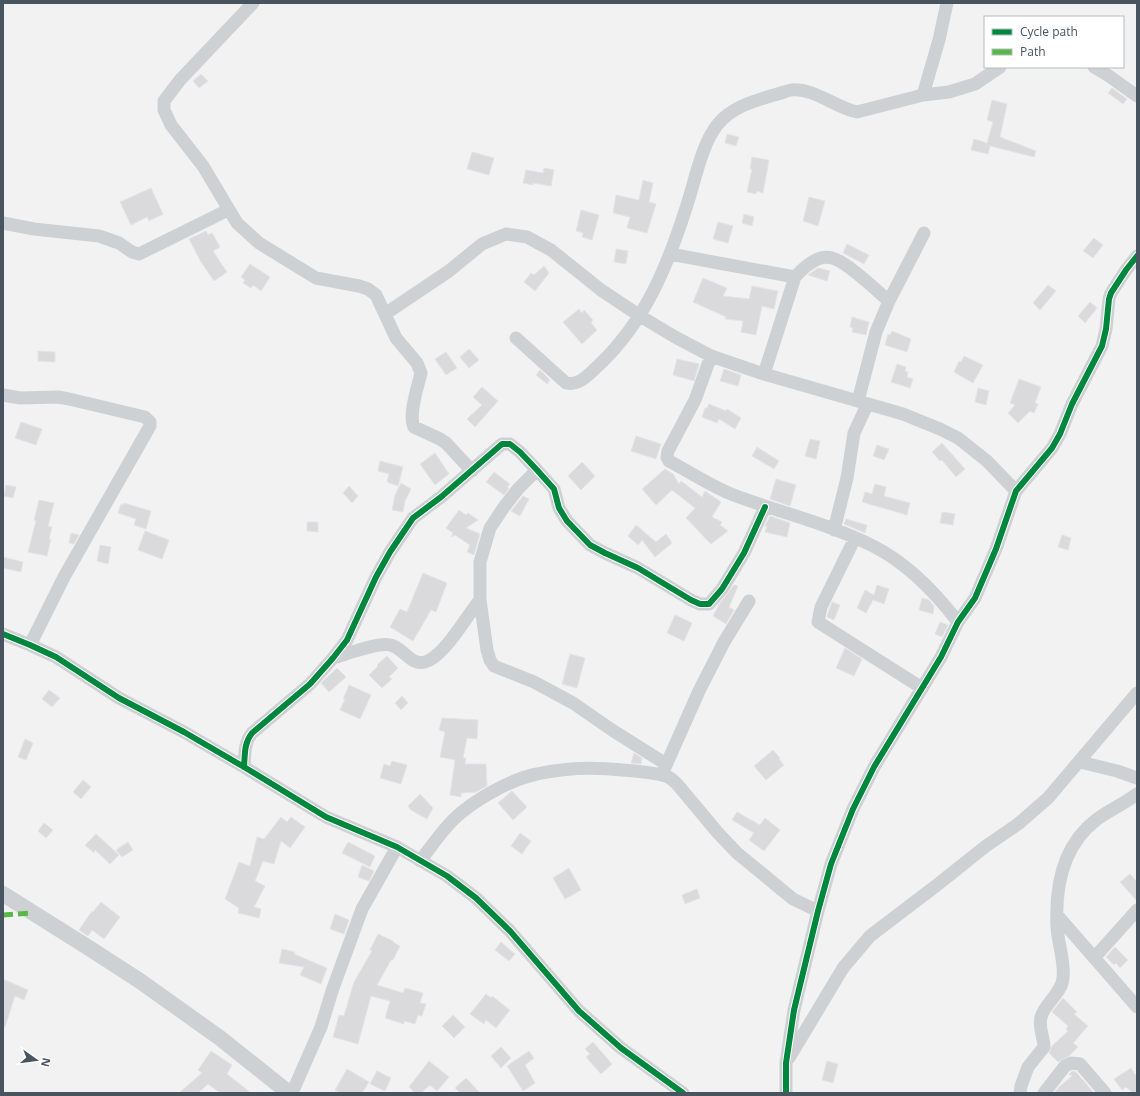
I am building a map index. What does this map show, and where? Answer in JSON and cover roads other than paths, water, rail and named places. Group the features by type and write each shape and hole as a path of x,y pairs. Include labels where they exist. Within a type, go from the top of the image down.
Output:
{"street":[{"path":"253,3 180,80 164,101 164,110 171,125 203,166 228,210 248,235 258,243 316,278 360,286 368,289 376,295 396,338 420,368 421,373 412,416 413,425 446,444 472,471"},
{"path":"923,95 939,40 947,3"},
{"path":"516,338 563,381 570,384 577,383 587,376 608,357 640,316 664,269 709,138 718,124 730,112 749,103 791,90 805,91 848,110 857,112 923,95 949,92 975,84 999,68"},
{"path":"1096,68 1110,76 1137,96"},
{"path":"3,223 34,229 99,236 119,243 132,252 139,254 228,210"},
{"path":"385,314 449,271 482,244 506,234 526,237 538,243 566,262 601,290 640,316 711,356 764,374 903,414 940,429 958,438 987,461 1016,491"},
{"path":"834,530 847,478 854,433 862,403 876,332 889,301 924,234"},
{"path":"670,254 796,277"},
{"path":"786,1093 786,1063 794,1010 831,864 853,809 874,767 941,657 958,622 975,598 986,573 1016,491 1052,448 1060,434 1072,404 1102,346 1111,293 1137,256"},
{"path":"764,374 796,277 804,268 818,259 832,258 843,262 889,301"},
{"path":"711,356 695,400 668,451 669,461 728,493 834,530 874,546 914,574 942,601 958,622"},
{"path":"3,395 20,398 58,397 69,399 145,417 150,422 147,432 64,577 30,645"},
{"path":"244,766 246,743 252,733 310,684 334,658 347,640 376,577 406,527 420,512 441,497 501,445 510,444 520,452 554,489 559,508 567,521 590,545 638,568 691,600 706,605 714,599 722,589 744,553 765,507"},
{"path":"537,470 514,495 490,528 480,562 480,600 487,650 490,660 494,666 534,682 573,703 612,730 663,770 737,853 794,899 818,911"},
{"path":"855,538 821,607 818,622 904,675 922,688"},
{"path":"334,658 367,648 390,644 397,647 411,659 418,662 426,662 445,647 480,600"},
{"path":"663,770 724,642 749,601"},
{"path":"3,634 56,658 126,702 184,732 244,766 326,817 397,847 447,876 476,898 510,931 579,1011 621,1048 683,1093"},
{"path":"786,1063 843,968 870,936 986,846 1018,824 1048,798 1137,693"},
{"path":"1080,762 1118,771 1137,778"},
{"path":"420,860 452,820 474,803 496,790 536,774 560,770 663,770"},
{"path":"1020,1093 1028,1067 1044,1047 1040,1024 1042,1014 1063,979 1057,915 1058,894 1065,859 1078,838 1097,819 1137,794"},
{"path":"3,894 140,981 220,1038 291,1093 321,1027 332,991 362,909 397,847"},
{"path":"1094,958 1137,910"},
{"path":"1057,915 1137,1007"},
{"path":"1044,1093 1066,1066 1071,1063 1080,1064 1106,1093"}]}
